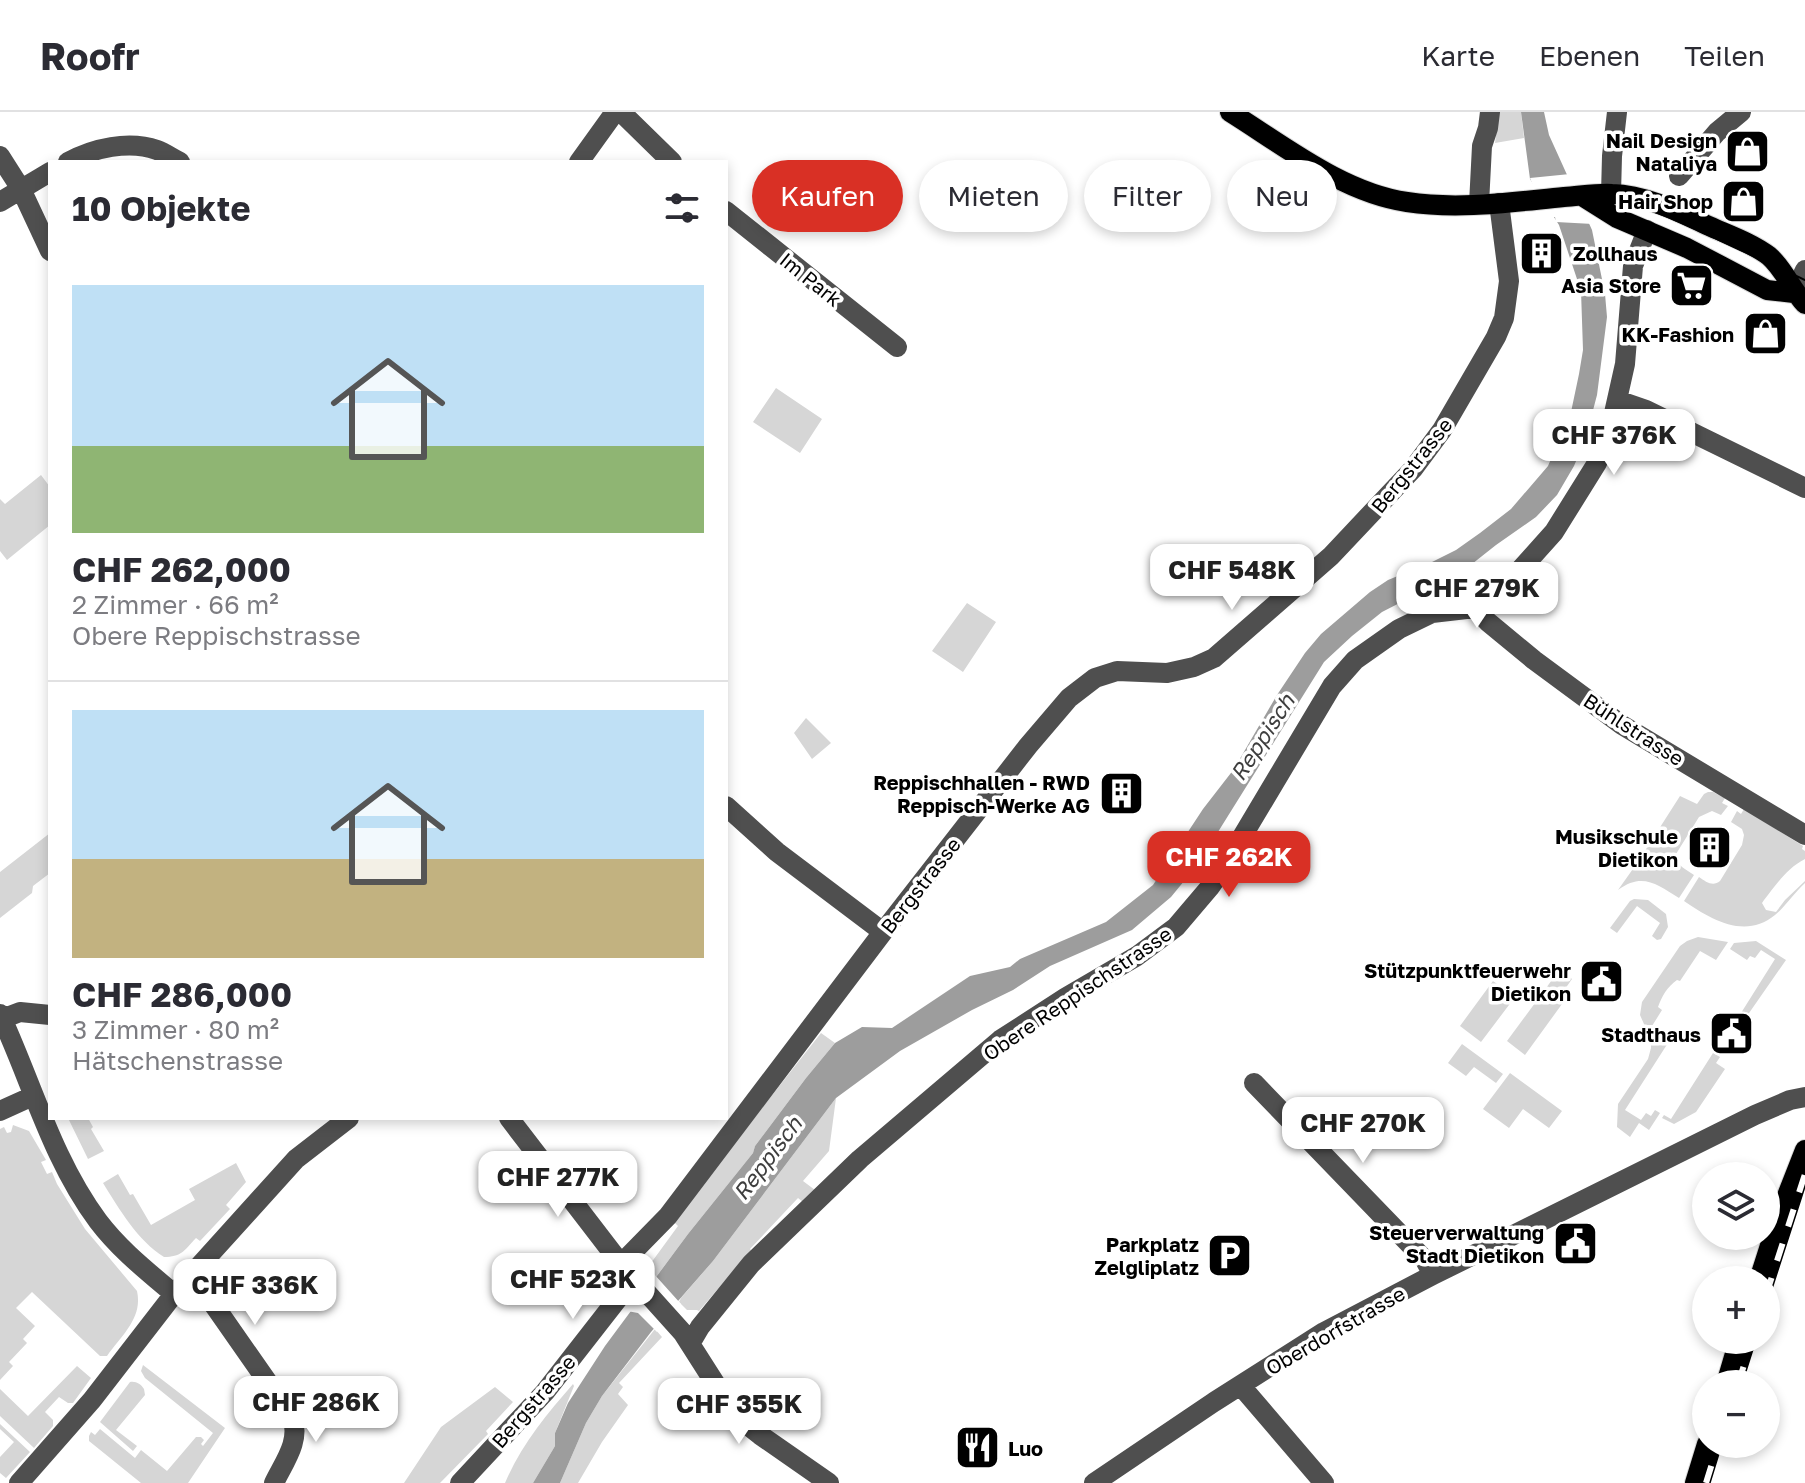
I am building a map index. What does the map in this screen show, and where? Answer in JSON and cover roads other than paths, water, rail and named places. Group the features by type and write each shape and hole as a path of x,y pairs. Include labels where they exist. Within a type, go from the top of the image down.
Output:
{"main road":[{"path":"1230,112 1340,179 1404,202 1443,206 1489,204 1582,196 1611,186 1660,204 1766,254 1786,275 1800,298"},
{"path":"1582,196 1604,211 1687,248 1767,290 1800,298"},
{"path":"1647,230 1660,204"},
{"path":"1763,1266 1781,1211 1803,1160"},
{"path":"1695,1483 1703,1458"}],"street":[{"path":"581,160 618,112 670,160"},
{"name":"Bergstrasse","path":"460,1483 545,1392 623,1292 668,1216 883,932 1069,698 1095,678 1117,671 1167,673 1194,667 1214,658 1331,556 1413,469 1442,430 1504,318 1509,281 1489,204 1482,146 1490,112"},
{"path":"1611,186 1617,112"},
{"path":"1679,176 1717,132 1741,112"},
{"path":"73,160 94,151 135,146 155,149 176,160"},
{"path":"0,156 21,189 48,247"},
{"path":"0,202 48,173"},
{"name":"Im Park","path":"728,213 897,347"},
{"name":"Obere Reppischstrasse","path":"690,1344 751,1264 871,1149 1000,1040 1137,956 1176,927 1210,887 1332,686 1355,660 1399,629 1432,613 1475,608 1502,590 1554,532 1597,463 1610,431 1627,349 1633,266 1647,230"},
{"path":"1800,298 1805,270"},
{"path":"1617,400 1646,410 1805,488"},
{"name":"Bühlstrasse","path":"1475,608 1534,660 1622,725 1805,835"},
{"path":"728,808 777,852 883,932"},
{"path":"48,1015 20,1012 1,1016 62,1161 97,1220 132,1259 181,1287 209,1298 292,1417 296,1428 295,1441 274,1483"},
{"path":"1254,1083 1425,1260 1433,1275"},
{"path":"0,1111 33,1096"},
{"name":"Oberdorfstrasse","path":"1094,1483 1324,1332 1755,1115 1805,1097"},
{"path":"19,1483 92,1400 181,1287 296,1159 346,1120"},
{"path":"511,1120 632,1277 674,1322 727,1402 746,1424 829,1483"},
{"path":"1241,1386 1324,1483"}],"water":[{"name":"Reppisch","path":"1521,112 1544,112 1549,135 1592,230 1605,294 1607,317 1597,395 1586,437 1557,495 1536,517 1453,579 1382,612 1324,662 1198,864 1171,897 1132,930 1050,966 1013,990 972,1010 900,1051 836,1098 713,1261 651,1332 602,1396 586,1423 560,1483 533,1483 555,1446 555,1433 568,1403 605,1346 835,1043 862,1027 892,1028 970,976 1010,967 1020,959 1106,922 1153,885 1203,809 1234,769 1277,695 1321,634 1388,580 1456,550 1480,533 1511,509 1548,466 1571,412 1579,374 1583,350 1581,291 1559,225 1530,179"}],"tram line":[{"path":"1221,112 1330,179 1389,202 1452,210 1580,200 1621,203 1670,218 1805,280"}],"railway":[{"path":"1775,1266 1805,1174"},
{"path":"1742,1370 1748,1354"},
{"path":"1706,1483 1714,1458"}],"place":[{"name":"Nail Design Nataliya","path":"1748,152"},
{"name":"Hair Shop","path":"1744,201"},
{"name":"Zollhaus","path":"1542,253"},
{"name":"Asia Store","path":"1692,285"},
{"name":"KK-Fashion","path":"1765,334"},
{"name":"Reppischhallen - RWD Reppisch-Werke AG","path":"1121,793"},
{"name":"Musikschule Dietikon","path":"1709,847"},
{"name":"Stützpunktfeuerwehr Dietikon","path":"1602,982"},
{"name":"Stadthaus","path":"1732,1034"},
{"name":"Steuerverwaltung Stadt Dietikon","path":"1575,1243"},
{"name":"Parkplatz Zelgliplatz","path":"1230,1255"},
{"name":"Luo","path":"977,1448"}]}
